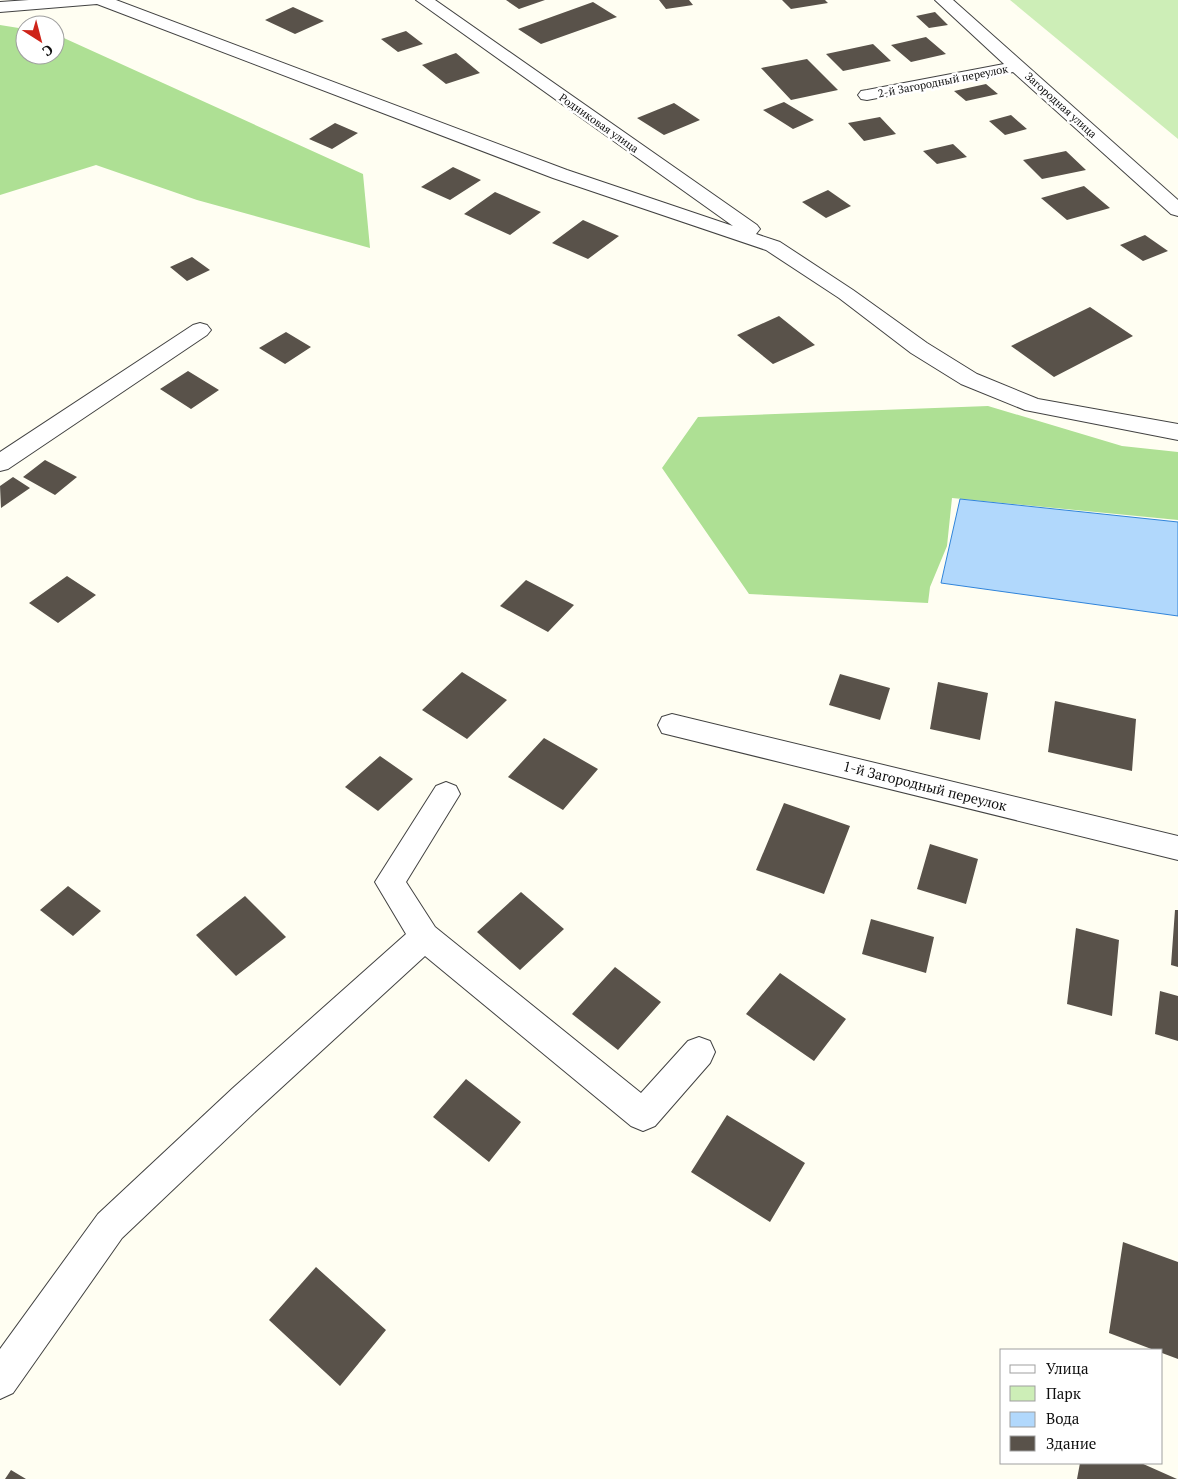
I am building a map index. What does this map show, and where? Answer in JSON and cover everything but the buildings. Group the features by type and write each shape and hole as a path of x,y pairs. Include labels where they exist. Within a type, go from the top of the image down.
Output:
{"street":[{"path":"0,7 94,0"},
{"path":"101,0 560,174 774,246 846,294 919,348 969,379 1032,405 1178,432"},
{"name":"Родниковая улица","path":"424,0 774,246"},
{"name":"Загородная улица","path":"943,0 1178,210"},
{"name":"2-й Загородный переулок","path":"867,95 1018,66"},
{"path":"0,463 200,330"},
{"name":"1-й Загородный переулок","path":"672,725 1178,848"},
{"path":"446,794 390,882 424,937 643,1115 699,1052"},
{"path":"0,1380 110,1226 245,1099 424,937"}],"green space":[{"path":"1010,0 1178,0 1178,139"},
{"path":"0,25 15,27 15,65 65,65 65,39 363,174 370,248 197,200 96,165 0,195"},
{"path":"988,406 1122,446 1178,452 1178,520 952,498 947,546 930,587 928,603 749,594 662,468 698,417"}],"water":[{"path":"960,499 1178,522 1178,616 941,583"}]}
